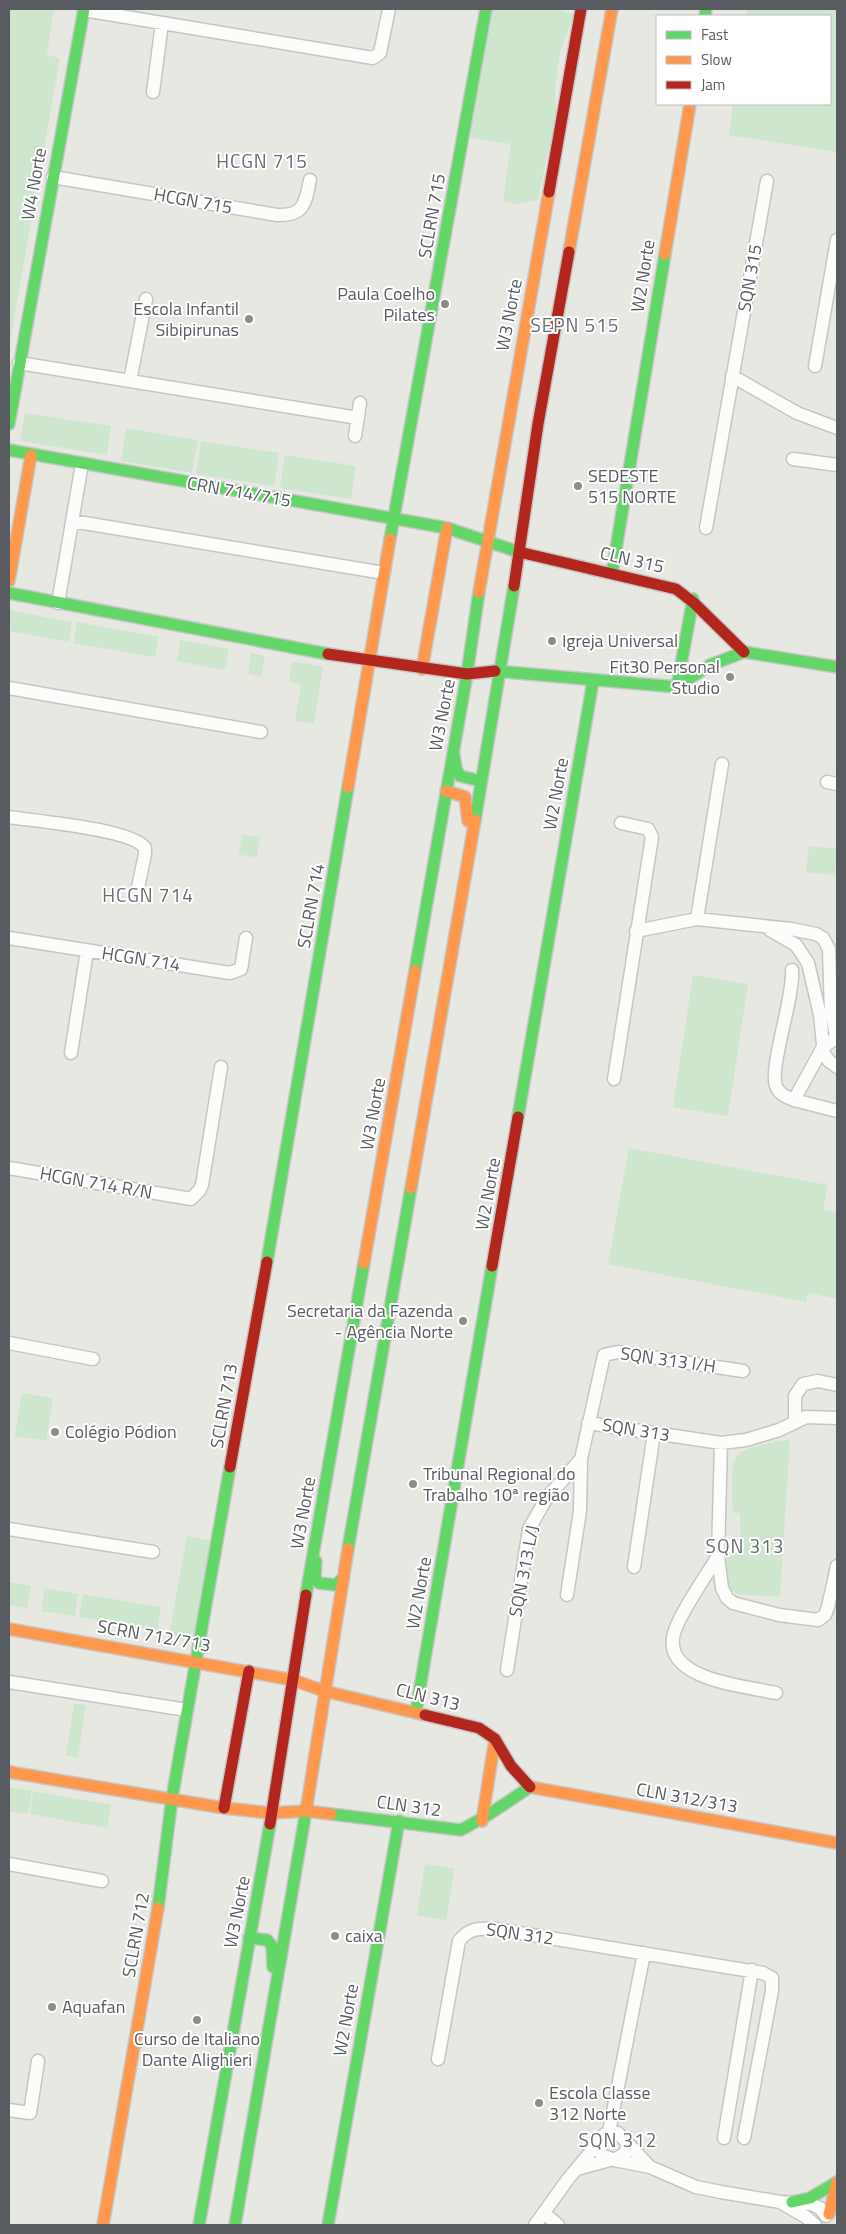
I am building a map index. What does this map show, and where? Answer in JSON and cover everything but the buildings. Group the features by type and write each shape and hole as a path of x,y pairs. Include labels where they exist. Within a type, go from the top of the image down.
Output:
{"street":[{"path":"84,10 373,58 380,52 389,9"},
{"name":"SCLRN 715","path":"396,518 486,9"},
{"name":"W3 Norte","path":"199,2225 453,749 468,674 476,606 489,541 516,439 515,381 581,9"},
{"path":"235,2225 306,1811 342,1578 501,670 529,494 538,424 612,9"},
{"name":"W4 Norte","path":"9,424 84,10"},
{"path":"153,92 162,23"},
{"name":"W2 Norte","path":"612,573 690,105"},
{"name":"HCGN 715","path":"54,177 277,216 290,216 300,210 305,201 310,180"},
{"name":"SQN 315","path":"706,528 768,181"},
{"path":"815,366 837,240"},
{"path":"130,381 146,299"},
{"path":"19,362 358,418"},
{"path":"732,376 797,413 837,428"},
{"path":"515,381 515,417 518,420 538,424"},
{"path":"355,436 360,403"},
{"path":"516,439 528,446 529,494"},
{"name":"CRN 714/715","path":"9,450 396,518 447,528 489,541"},
{"path":"9,581 32,455"},
{"path":"793,459 837,466"},
{"path":"58,603 82,464"},
{"path":"371,660 384,574 396,518"},
{"path":"72,521 384,574"},
{"path":"422,669 447,528"},
{"name":"CLN 315","path":"489,541 520,552 676,589 693,599 722,633 744,652"},
{"path":"9,593 176,626 422,669 468,674 501,670 593,681 678,687 710,664 744,652 837,667"},
{"path":"678,687 693,599"},
{"name":"SCLRN 714","path":"286,1157 371,660"},
{"name":"W2 Norte","path":"416,1712 593,681"},
{"path":"9,688 261,732"},
{"path":"453,749 456,773 459,777 481,781"},
{"path":"697,920 722,764"},
{"path":"446,791 466,797 469,850"},
{"path":"9,816 118,834 139,841 145,848 145,854 136,897"},
{"path":"614,1079 652,837 648,829 621,823"},
{"path":"636,932 697,920 806,932 823,938 830,949 823,1047 794,1100"},
{"path":"762,926 796,945 811,971 837,1039 823,1047"},
{"path":"796,945 806,932"},
{"name":"HCGN 714","path":"9,938 230,973 241,969 246,938"},
{"path":"71,1053 86,951"},
{"path":"792,970 790,998 775,1078 780,1092 794,1100 837,1110"},
{"path":"810,1073 834,1061 823,1047"},
{"name":"HCGN 714 R/N","path":"9,1168 182,1199 195,1196 202,1185 221,1067"},
{"name":"SCLRN 713","path":"186,1710 286,1157"},
{"path":"9,1343 93,1359"},
{"name":"SQN 313 I/H","path":"588,1423 601,1360 604,1355 610,1352 743,1371"},
{"path":"795,1420 795,1396 803,1384 818,1381 837,1385"},
{"name":"SQN 313","path":"567,1595 580,1511 581,1459 588,1423 721,1443 746,1440 779,1430 795,1420 806,1417 837,1418"},
{"path":"634,1567 654,1433"},
{"path":"721,1443 718,1556 722,1588 727,1598 733,1603 779,1615 818,1620 825,1615 837,1566"},
{"name":"SQN 313 L/J","path":"507,1670 529,1529 546,1500 581,1459"},
{"path":"9,1529 153,1552"},
{"path":"318,1532 315,1578 319,1584 336,1585 342,1578"},
{"path":"718,1556 674,1631 673,1652 682,1664 697,1674 776,1693"},
{"name":"SCRN 712/713","path":"9,1629 292,1680"},
{"path":"224,1808 249,1671"},
{"name":"CLN 313","path":"292,1680 324,1691 479,1728 495,1740 511,1766 530,1787"},
{"path":"9,1682 186,1710"},
{"name":"SCLRN 712","path":"103,2225 161,1890 172,1798 186,1710"},
{"path":"482,1821 495,1740"},
{"path":"9,1772 224,1808 271,1813"},
{"name":"CLN 312","path":"271,1813 306,1811 462,1830 482,1821 508,1800 530,1787"},
{"name":"CLN 312/313","path":"530,1787 837,1843"},
{"name":"W2 Norte","path":"328,2225 399,1821"},
{"path":"9,1864 102,1881"},
{"name":"SQN 312","path":"438,2059 459,1941 466,1932 474,1929 495,1928 752,1970 772,1978 773,1985 744,2138"},
{"path":"249,1938 267,1940 272,1946 274,1993"},
{"path":"535,2225 577,2169 609,2132 644,1953"},
{"path":"724,2138 752,1970"},
{"path":"9,2110 30,2114 38,2061"},
{"path":"577,2169 623,2157 625,2140 616,2099"},
{"path":"609,2132 625,2140 650,2167"},
{"path":"599,2142 599,2151 612,2160 650,2167 696,2187 816,2206 828,2218"},
{"path":"786,2202 810,2198 837,2182"},
{"path":"828,2218 837,2182"},
{"path":"786,2202 815,2225"},
{"path":"544,2214 558,2225"}],"green space":[{"path":"9,9 54,9 47,55 60,58 9,347"},
{"path":"493,9 556,9 574,14 560,52 555,88 556,113 538,200 518,204 503,201 511,144 469,138"},
{"path":"747,9 837,9 837,152 729,135 733,105 831,105 831,15 746,15"},
{"path":"25,413 111,426 107,455 20,441"},
{"path":"126,428 198,440 192,473 121,461"},
{"path":"201,441 279,453 274,486 196,474"},
{"path":"285,455 356,466 351,499 280,488"},
{"path":"9,610 72,622 69,642 9,631"},
{"path":"77,622 159,637 155,657 73,643"},
{"path":"180,640 229,649 225,670 177,661"},
{"path":"251,653 265,656 261,677 248,674"},
{"path":"292,661 323,667 314,724 295,721 301,685 289,682"},
{"path":"242,834 260,837 257,857 239,855"},
{"path":"809,846 837,849 835,875 806,872"},
{"path":"693,975 748,984 728,1116 673,1107"},
{"path":"629,1148 828,1185 823,1210 837,1213 837,1299 808,1293 806,1302 608,1264"},
{"path":"22,1393 53,1398 46,1441 15,1436"},
{"path":"790,1439 780,1597 736,1594 726,1586 723,1556 741,1551 740,1513 733,1513 733,1465 737,1457 744,1451 755,1446"},
{"path":"187,1536 212,1541 193,1643 169,1635"},
{"path":"9,1582 31,1586 27,1608 9,1605"},
{"path":"45,1588 78,1594 75,1616 41,1611"},
{"path":"83,1594 161,1607 157,1630 79,1617"},
{"path":"74,1704 86,1705 78,1757 66,1756"},
{"path":"9,1787 32,1791 28,1814 9,1811"},
{"path":"33,1791 111,1805 107,1828 30,1814"},
{"path":"425,1864 455,1869 446,1920 417,1915"}],"traffic: fast":[{"path":"9,424 84,9"},
{"path":"390,539 486,9"},
{"path":"705,15 706,9"},
{"path":"612,573 665,254"},
{"path":"9,450 447,528 519,552"},
{"path":"475,820 514,586"},
{"path":"415,971 467,674 479,592"},
{"path":"9,593 328,654"},
{"path":"677,687 693,599"},
{"path":"495,671 677,687 710,665 744,652 837,667"},
{"path":"518,1117 593,681"},
{"path":"454,755 456,769 460,776 481,781"},
{"path":"267,1262 348,787"},
{"path":"348,1549 411,1188"},
{"path":"306,1595 364,1263"},
{"path":"416,1711 492,1266"},
{"path":"158,1908 172,1798 230,1467"},
{"path":"316,1561 315,1578 319,1583 336,1585 343,1578"},
{"path":"331,1814 461,1830 488,1815 530,1787"},
{"path":"235,2225 307,1805"},
{"path":"328,2225 399,1821"},
{"path":"199,2225 270,1824"},
{"path":"249,1938 267,1940 272,1946 273,1967"},
{"path":"792,2202 810,2198 837,2182"}],"traffic: slow":[{"path":"569,252 612,9"},
{"path":"665,254 690,105"},
{"path":"479,592 549,192"},
{"path":"9,581 31,455"},
{"path":"422,669 447,528"},
{"path":"348,787 390,539"},
{"path":"446,791 465,797 468,821"},
{"path":"411,1188 475,820"},
{"path":"364,1263 415,971"},
{"path":"307,1805 348,1549"},
{"path":"9,1629 293,1680 324,1691 425,1715"},
{"path":"482,1821 495,1739"},
{"path":"9,1772 224,1808 271,1813 306,1811 331,1814"},
{"path":"530,1787 837,1843"},
{"path":"103,2225 158,1908"},
{"path":"829,2214 837,2182"}],"traffic: jam":[{"path":"549,192 581,9"},
{"path":"514,586 538,424 569,252"},
{"path":"519,552 676,589 694,603 744,652"},
{"path":"328,654 467,674 495,671"},
{"path":"492,1266 518,1117"},
{"path":"230,1467 267,1262"},
{"path":"270,1824 306,1595"},
{"path":"224,1808 249,1671"},
{"path":"425,1715 479,1728 495,1739 511,1766 530,1787"}],"place":[{"name":"Paula Coelho Pilates","path":"445,304"},
{"name":"Escola Infantil Sibipirunas","path":"249,319"},
{"name":"SEDESTE 515 NORTE","path":"578,486"},
{"name":"Igreja Universal","path":"552,641"},
{"name":"Fit30 Personal Studio","path":"730,677"},
{"name":"Secretaria da Fazenda - Agência Norte","path":"463,1321"},
{"name":"Colégio Pódion","path":"55,1432"},
{"name":"Tribunal Regional do Trabalho 10ª região","path":"413,1484"},
{"name":"caixa","path":"335,1936"},
{"name":"Aquafan","path":"52,2007"},
{"name":"Curso de Italiano Dante Alighieri","path":"197,2020"},
{"name":"Escola Classe 312 Norte","path":"539,2103"}],"district":[{"name":"HCGN 715","path":"262,161"},
{"name":"SEPN 515","path":"575,325"},
{"name":"HCGN 714","path":"148,895"},
{"name":"SQN 313","path":"745,1546"},
{"name":"SQN 312","path":"618,2140"}]}
